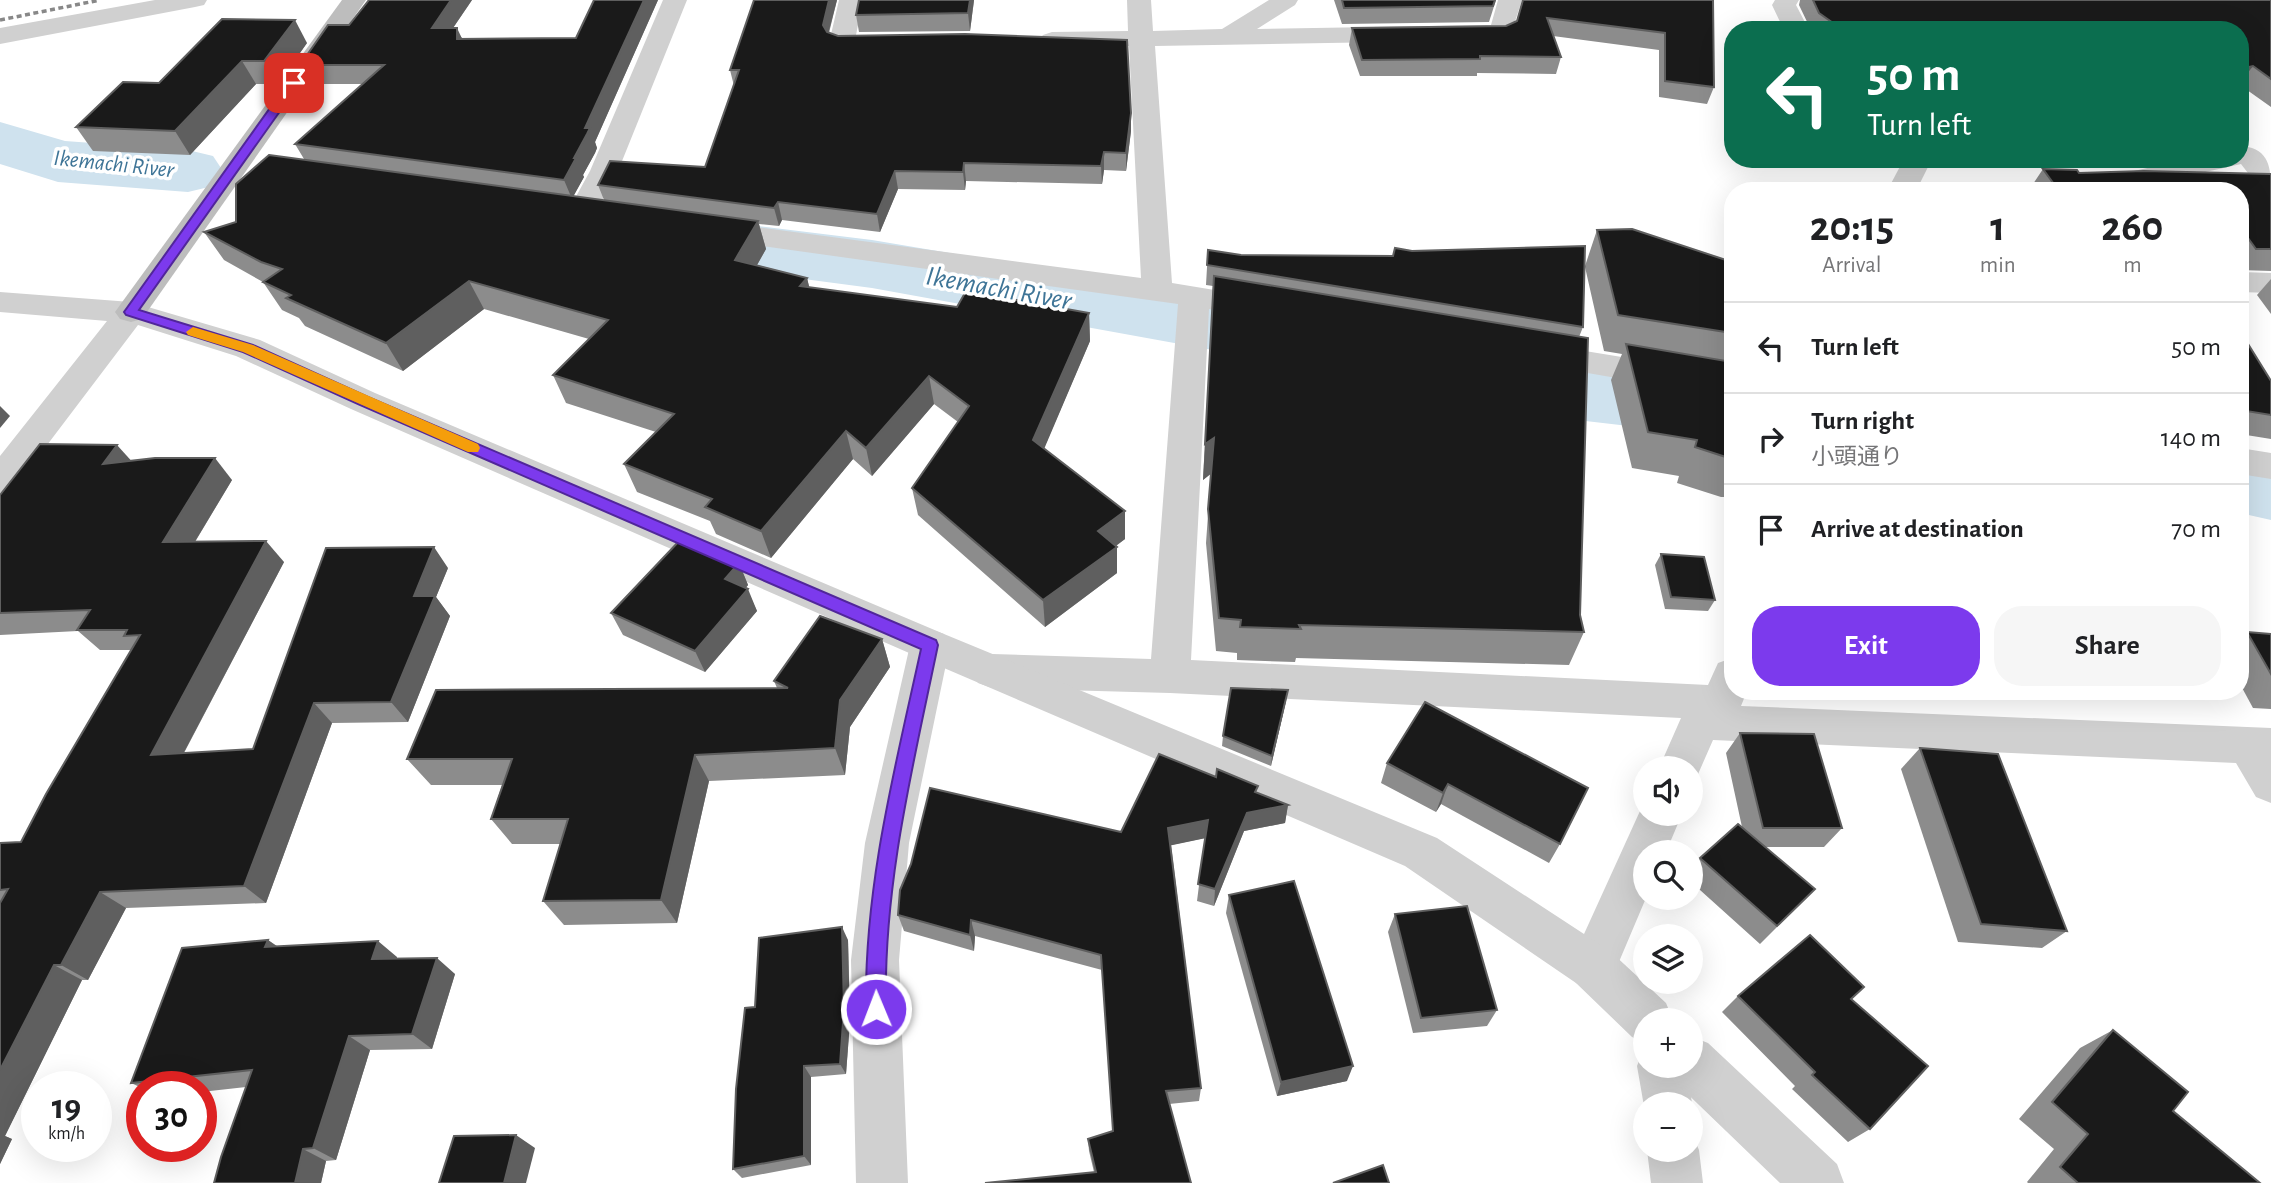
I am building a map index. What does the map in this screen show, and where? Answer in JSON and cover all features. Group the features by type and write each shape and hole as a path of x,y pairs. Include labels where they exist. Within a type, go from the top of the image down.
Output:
{"main road":[{"path":"131,312 248,167 354,0"}],"street":[{"path":"0,36 195,0"},
{"path":"582,213 604,171 676,0"},
{"path":"851,0 842,43 911,42"},
{"path":"1139,0 1157,290"},
{"path":"1227,37 1286,0"},
{"path":"1033,40 1501,32 1510,0"},
{"path":"1787,0 1784,5 1792,21"},
{"path":"2249,158 2271,184"},
{"path":"2122,182 2189,168"},
{"path":"678,226 1157,290 1288,312"},
{"path":"2249,282 2271,283"},
{"path":"1170,676 1194,296"},
{"path":"0,302 131,312 248,348 363,401 930,645 1421,852 1593,967 1636,1008"},
{"path":"0,481 131,312"},
{"path":"1503,348 1724,386"},
{"path":"2249,462 2271,466"},
{"path":"882,1183 875,960 887,844 930,645"},
{"path":"992,671 1170,676 1718,700 2260,746 2271,784"},
{"path":"1687,756 1718,700"},
{"path":"1593,967 1655,826"},
{"path":"1703,1073 1818,1183"},
{"path":"1674,1162 1677,1183"}],"building":[{"path":"369,0 451,0 432,28 457,28 457,39 576,38 594,0 644,0 585,128 590,128 564,180 295,144 384,65 300,65 328,25 349,25"},
{"path":"754,0 829,0 823,25 827,32 838,36 965,34 1127,40 1131,113 1126,153 1104,152 1101,166 964,163 963,172 895,171 877,214 778,202 774,208 598,185 610,161 705,167 739,70 730,70"},
{"path":"859,0 970,0 968,13 856,15"},
{"path":"1342,0 1495,0 1493,6 1344,8"},
{"path":"1523,0 1713,0 1714,87 1665,81 1665,33 1547,18 1561,57 1480,56 1480,59 1362,60 1352,28 1506,26 1517,21"},
{"path":"1813,0 2271,0 2271,79 2253,66 2249,67 2249,21 1830,21 1819,13"},
{"path":"222,19 295,20 264,61 242,61 175,131 76,127 123,82 159,83"},
{"path":"269,155 758,221 735,260 807,278 800,286 957,307 966,291 1089,313 1033,440 1125,511 1098,531 1117,547 1043,600 912,488 969,406 929,376 866,448 846,431 761,531 705,507 712,499 624,464 674,414 553,375 608,320 469,281 386,343 286,298 291,295 263,282 282,269 261,262 204,232 236,222 236,184"},
{"path":"2043,169 2077,170 2079,173 2144,171 2271,174 2271,249 2256,249 2249,239 2249,182 2052,182"},
{"path":"1632,229 1724,259 1724,332 1618,315 1597,230"},
{"path":"1585,246 1583,327 1207,265 1208,250 1241,255 1393,256 1395,248 1412,251"},
{"path":"1214,276 1588,338 1580,615 1584,632 1299,625 1301,629 1240,627 1241,620 1219,618 1208,509 1214,438 1205,444"},
{"path":"1626,344 1724,361 1724,456 1695,447 1697,440 1648,432"},
{"path":"2249,346 2271,381 2271,415 2249,411"},
{"path":"40,444 117,445 103,464 155,458 215,458 163,542 266,541 151,755 253,749 326,548 434,547 414,596 435,596 391,702 314,703 244,886 100,892 61,965 54,965 0,1070 0,903 8,889 0,890 0,843 21,842 46,794 140,635 124,636 127,630 77,630 90,610 0,613 0,495"},
{"path":"682,538 739,563 725,579 748,589 695,651 611,613"},
{"path":"1661,554 1704,557 1715,600 1671,597"},
{"path":"820,616 882,639 840,700 835,748 695,755 661,900 543,901 568,819 491,819 512,759 407,759 436,690 788,688 774,681"},
{"path":"2249,632 2271,634 2271,674 2249,636"},
{"path":"1231,688 1288,690 1272,756 1223,736"},
{"path":"1425,702 1588,788 1560,844 1448,784 1443,793 1387,763"},
{"path":"1740,733 1814,734 1842,828 1763,828"},
{"path":"1920,748 1998,754 2067,931 1981,924"},
{"path":"1159,754 1216,777 1217,769 1258,786 1255,792 1288,805 1247,813 1215,889 1198,884 1208,820 1168,828 1201,1088 1166,1091 1191,1183 985,1183 1096,1172 1088,1139 1113,1131 1101,955 971,920 970,935 898,915 900,890 911,864 930,788 1121,832"},
{"path":"1738,824 1815,889 1777,926 1703,861 1703,855"},
{"path":"1294,881 1353,1066 1281,1082 1229,895"},
{"path":"1467,906 1497,1010 1421,1018 1395,914"},
{"path":"842,927 844,1009 840,1064 804,1066 804,1156 733,1169 736,1089 745,1008 755,1007 759,938"},
{"path":"1810,935 1864,987 1851,999 1928,1066 1870,1129 1812,1075 1815,1072 1738,996"},
{"path":"268,940 265,947 378,941 372,959 437,958 412,1034 349,1036 313,1148 303,1149 295,1183 214,1183 252,1070 217,1074 217,1071 136,1071 182,948"},
{"path":"2113,1030 2188,1092 2173,1111 2260,1183 2078,1183 2060,1167 2088,1134 2052,1102"},
{"path":"516,1135 504,1183 439,1183 454,1136"},
{"path":"1383,1165 1389,1183 1333,1183"}],"waterway":[{"name":"Ikemachi River","path":"0,142 58,161 188,171"},
{"name":"Ikemachi River","path":"635,234 872,264 1307,340"},
{"name":"Ikemachi River","path":"1457,368 1577,391 1724,408"},
{"name":"Ikemachi River","path":"2249,483 2271,487"}],"railway":[{"path":"0,20 100,0"}],"slow traffic":[{"path":"193,332 248,348 473,448"}],"route":[{"path":"294,83 131,312 248,348 363,401 930,645 887,844 875,960 876,1009"}]}
